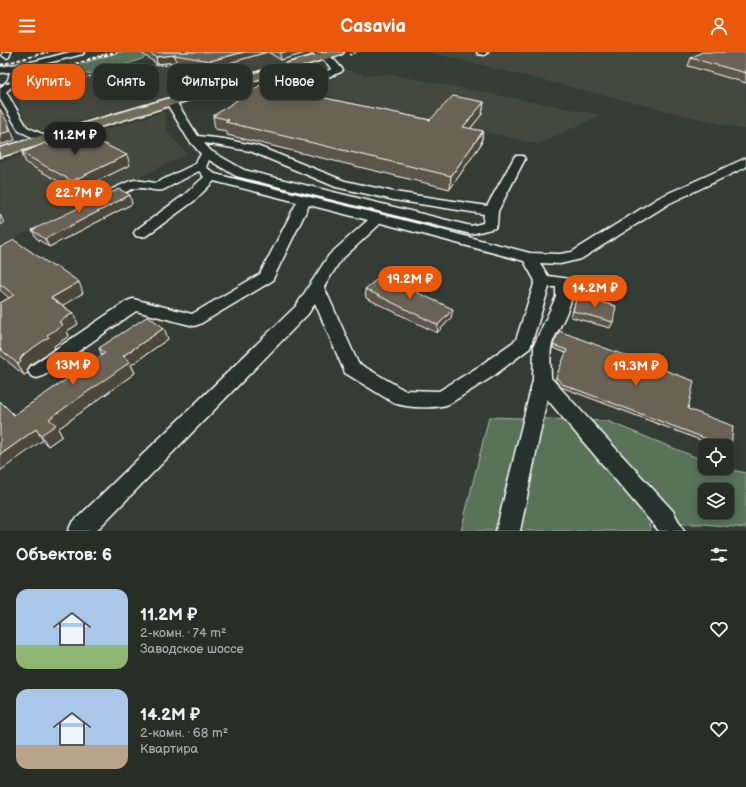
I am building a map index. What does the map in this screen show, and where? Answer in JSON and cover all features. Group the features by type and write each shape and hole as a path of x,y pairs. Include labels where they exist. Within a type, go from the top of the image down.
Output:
{"main road":[{"path":"294,64 320,54 338,52"},
{"path":"0,153 260,77"}],"street":[{"path":"37,64 80,52"},
{"path":"320,54 338,70 328,74"},
{"path":"0,70 12,72"},
{"path":"0,77 12,73"},
{"path":"12,82 2,92 23,128 47,140"},
{"path":"171,102 194,139 207,154 240,172 471,230 490,225 491,211 519,159"},
{"path":"194,139 224,142 253,148 340,184 394,196 491,211"},
{"path":"94,203 135,184 158,187 200,166 207,154"},
{"path":"200,166 211,178 378,218 530,258 568,257 665,200 746,162"},
{"path":"140,232 189,198 211,178"},
{"path":"37,371 133,305 194,320 266,277 304,201"},
{"path":"80,531 302,310 334,258 378,218"},
{"path":"508,531 542,380 543,345 564,297 564,283 568,257"},
{"path":"316,287 351,368 401,398 442,399 485,372 524,343 543,281 530,258"},
{"path":"543,281 564,283"},
{"path":"542,380 660,513 672,531"}],"path":[{"path":"2,92 157,65 167,65"}],"shaded area":[{"path":"172,52 310,53 275,64 260,64 260,69 252,71 252,64 159,65 147,60"},
{"path":"428,52 746,52 746,130"},
{"path":"341,62 338,67 364,75 394,75 601,115 538,144 328,96 328,66"},
{"path":"167,67 167,97 159,99 159,68"},
{"path":"93,78 93,100 156,100 41,132 25,124 18,100 85,100 85,79"},
{"path":"164,112 168,133 187,154 0,245 0,162"}],"green space":[{"path":"120,52 157,52 128,64 93,64 93,73 85,75 85,64 80,64"},
{"path":"489,417 607,421 698,458 698,475 734,475 734,470 746,473 746,528 703,524 649,524 651,531 461,531"}],"building":[{"path":"148,52 244,52 210,61 175,55 156,57"},
{"path":"702,52 746,52 746,73 691,58"},
{"path":"260,85 260,100 328,100 328,99 430,120 453,96 484,102 463,127 483,131 451,176 225,122 229,120 213,116 237,100 252,100 252,90"},
{"path":"0,109 11,131 0,134"},
{"path":"79,132 127,155 72,181 22,153 45,143 48,145"},
{"path":"119,189 130,195 45,239 32,230"},
{"path":"14,240 79,282 51,298 73,313 59,322 63,325 47,335 49,337 24,354 20,359 21,362 18,364 0,349 0,303 14,295 0,284 0,247"},
{"path":"381,276 453,309 438,325 365,289"},
{"path":"577,296 616,306 613,322 573,311"},
{"path":"148,316 164,328 123,356 130,362 49,419 56,425 41,435 36,429 0,455 0,401 14,415 105,353 99,348"},
{"path":"559,331 694,381 688,409 733,426 732,439 707,439 562,384 556,377 567,350 553,345"}],"railway":[{"path":"0,65 48,52"},
{"path":"0,85 117,52"}]}
